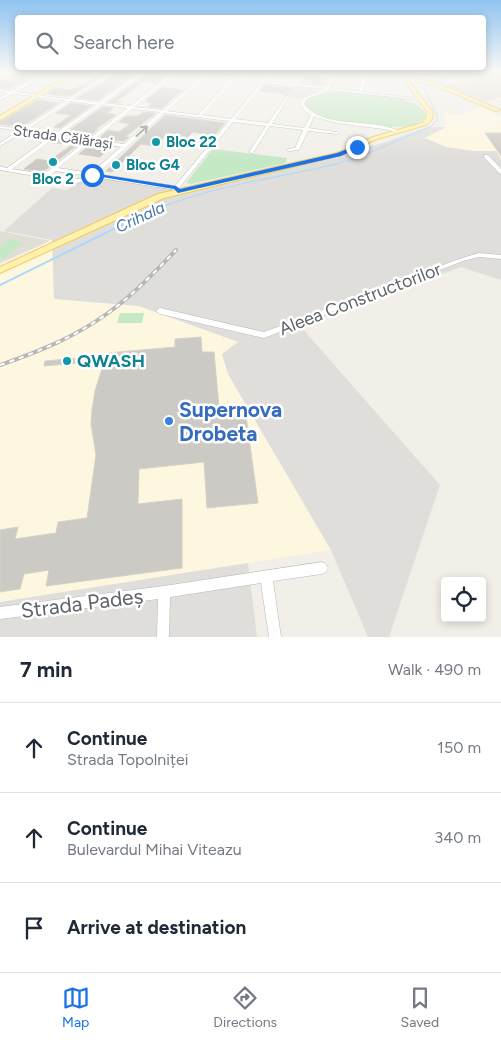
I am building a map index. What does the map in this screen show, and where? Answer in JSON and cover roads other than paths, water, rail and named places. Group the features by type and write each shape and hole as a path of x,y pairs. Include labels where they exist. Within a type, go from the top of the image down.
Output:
{"main road":[{"path":"0,116 27,101"},
{"path":"0,275 138,206 178,191 339,154 397,131 420,126 429,119 430,112 420,101"},
{"path":"473,101 499,112"},
{"path":"0,270 84,233"}],"street":[{"path":"0,145 68,101"},
{"path":"75,101 336,134"},
{"path":"8,169 105,101"},
{"path":"45,176 140,101"},
{"path":"0,168 81,181 92,175 176,101"},
{"path":"199,116 213,101"},
{"path":"54,169 178,191 248,101"},
{"path":"251,152 285,101"},
{"path":"304,101 302,104 305,110 322,118 382,126 397,131"},
{"path":"289,150 297,149 312,116"},
{"name":"Strada Călărași","path":"0,128 125,146"},
{"path":"486,156 501,172"},
{"name":"Aleea Constructorilor","path":"160,311 264,335 461,260 479,256 501,257"},
{"name":"Strada Padeș","path":"0,613 164,592 322,568"},
{"path":"266,576 275,637"},
{"name":"Strada Padeș","path":"164,592 164,637"}],"waterway":[{"name":"Crihala","path":"138,218 187,198 237,185 340,163 374,151 432,126 437,120 437,115 430,101"},
{"name":"Crihala","path":"0,285 140,216"}],"railway":[{"path":"0,365 56,343 95,322 135,291 176,250"}],"place":[{"name":"Bloc 22","path":"156,142"},
{"name":"Bloc 2","path":"53,162"},
{"name":"Bloc G4","path":"116,165"},
{"name":"QWASH","path":"67,361"},
{"name":"Supernova Drobeta","path":"169,421"}]}
